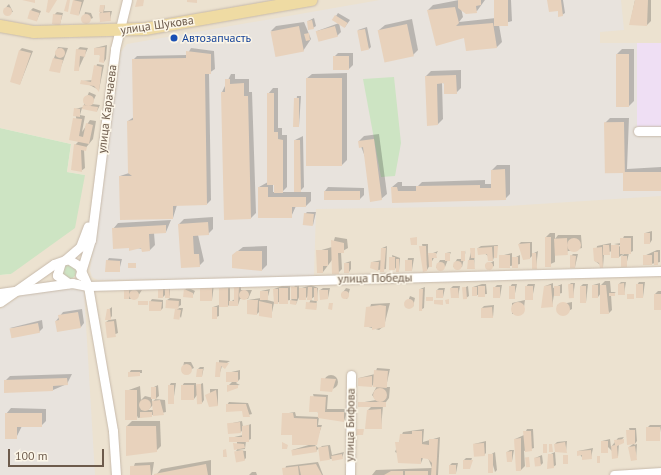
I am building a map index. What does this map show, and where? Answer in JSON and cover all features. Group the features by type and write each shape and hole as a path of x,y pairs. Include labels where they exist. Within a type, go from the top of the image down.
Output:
{"main road":[{"name":"улица Шукова","path":"0,26 34,32 117,31 312,0"}],"street":[{"name":"улица Карачаева","path":"80,273 87,260 117,31 127,0"},
{"path":"638,131 661,131"},
{"path":"0,302 13,294 20,285 63,261 80,247 92,220"},
{"path":"63,261 76,262 80,273 88,286 113,431 116,475"},
{"path":"63,261 57,275 70,283"},
{"name":"улица Победы","path":"70,283 88,286 661,271"},
{"path":"0,293 13,294 70,283 80,273"},
{"name":"улица Бифова","path":"350,475 351,375"},
{"path":"614,475 661,472"}],"shaded area":[{"path":"0,0 661,0 661,475 0,475 0,275 11,274 85,175 67,172 71,144 0,128"},
{"path":"380,0 621,0 624,30 600,32 600,43 637,43 640,128 661,128 661,196 507,206 316,209 314,277 98,280 92,277 90,270 121,52 127,44"},
{"path":"637,43 661,43 661,129 637,129"},
{"path":"76,287 84,291 95,475 0,475 0,309 24,294"}],"green space":[{"path":"394,77 401,143 395,176 381,177 363,79"},
{"path":"0,128 71,144 67,172 85,175 75,228 11,274 0,275"},
{"path":"66,265 72,265 76,269 76,275 72,279 66,279 62,275 62,269"}],"building":[{"path":"22,0 35,0 35,3"},
{"path":"48,0 57,0 49,13 46,12"},
{"path":"67,0 70,0 68,12 64,11"},
{"path":"73,0 82,2 79,16 70,14"},
{"path":"137,0 144,0 143,6 135,7"},
{"path":"187,0 197,0 197,3 187,2"},
{"path":"458,0 481,0 481,5 476,6 477,13 466,14 458,8"},
{"path":"494,0 508,0 508,26 494,26"},
{"path":"547,0 561,0 563,16 558,17 558,11 549,12"},
{"path":"635,0 648,0 647,26 629,25"},
{"path":"100,5 105,5 103,13 99,12"},
{"path":"5,7 9,7 11,11 9,15 5,15 3,13 3,9"},
{"path":"455,7 459,23 456,26 493,23 497,48 466,51 464,38 436,46 427,10"},
{"path":"30,10 40,13 37,22 27,19"},
{"path":"110,12 111,21 100,22 99,13"},
{"path":"53,14 62,15 60,26 52,24"},
{"path":"86,14 91,19 86,24 81,19"},
{"path":"335,15 348,23 345,28 332,20"},
{"path":"312,20 314,29 308,30 307,21"},
{"path":"407,24 414,56 385,63 378,30"},
{"path":"299,26 304,52 275,57 271,32"},
{"path":"335,26 338,37 319,42 316,31"},
{"path":"365,29 369,50 361,51 357,31"},
{"path":"309,33 310,40 306,41 304,34"},
{"path":"105,47 104,63 99,62 100,55 94,55 94,48"},
{"path":"58,48 62,48 64,49 64,57 58,58 55,55 55,51"},
{"path":"76,49 86,50 85,57 80,56 79,71 74,71"},
{"path":"19,50 31,53 20,85 10,82"},
{"path":"186,51 211,54 211,74 205,74 207,205 173,206 173,219 120,220 119,176 132,176 128,173 127,121 133,120 132,59 186,58"},
{"path":"616,54 629,54 629,107 616,107"},
{"path":"333,56 349,56 349,70 333,70"},
{"path":"53,58 63,60 60,73 49,71"},
{"path":"94,65 102,67 99,92 94,86 80,84 81,80 91,82"},
{"path":"456,75 457,94 444,94 444,83 437,84 438,125 427,126 425,76"},
{"path":"306,78 342,78 342,166 306,166"},
{"path":"225,79 230,79 230,84 244,83 244,96 248,96 251,219 224,220 221,92 225,92"},
{"path":"267,93 274,93 274,132 278,132 278,139 283,140 283,193 274,193 274,185 267,185"},
{"path":"88,94 92,96 94,100 92,104 88,106 84,104 82,100 84,96"},
{"path":"294,98 299,98 299,127 293,127"},
{"path":"83,105 98,107 97,112 82,109"},
{"path":"74,108 80,109 80,117 73,116"},
{"path":"73,118 82,119 79,136 83,137 86,123 93,125 89,144 69,140"},
{"path":"604,122 624,122 625,173 605,173"},
{"path":"374,139 382,200 370,202 363,147 359,148 358,141"},
{"path":"294,140 300,140 301,192 294,192"},
{"path":"74,144 87,147 86,151 81,150 82,172 71,170"},
{"path":"505,169 506,200 392,203 391,187 397,187 398,191 416,191 416,186 480,185 480,188 491,188 491,170"},
{"path":"623,172 661,172 661,191 623,191"},
{"path":"258,187 268,187 268,197 306,197 306,207 292,207 292,218 258,218"},
{"path":"324,191 360,191 360,200 324,200"},
{"path":"304,213 314,214 313,226 303,225"},
{"path":"208,222 209,235 193,236 194,254 199,254 200,267 181,268 178,224"},
{"path":"166,225 166,233 149,234 150,251 142,252 141,248 129,251 129,248 113,249 112,228"},
{"path":"644,233 650,233 650,244 644,244"},
{"path":"417,237 417,245 411,245 410,238"},
{"path":"545,237 551,237 551,267 545,267"},
{"path":"567,238 568,255 555,256 554,239"},
{"path":"574,238 579,240 581,245 579,250 574,252 569,250 567,245 569,240"},
{"path":"620,238 631,238 631,254 620,254"},
{"path":"331,240 344,243 344,253 338,253 339,274 332,274"},
{"path":"530,243 530,259 523,260 518,244"},
{"path":"603,245 609,245 610,255 603,255"},
{"path":"611,245 619,245 619,258 611,258"},
{"path":"419,246 426,246 427,271 423,272"},
{"path":"494,246 498,246 497,258 494,258"},
{"path":"492,247 493,261 488,261 487,254 478,255 477,248"},
{"path":"602,247 603,268 600,268 599,263 594,261 593,248"},
{"path":"381,248 386,248 384,272 380,272"},
{"path":"470,248 475,248 475,258 471,258"},
{"path":"316,250 328,250 328,266 323,266 323,273 317,273"},
{"path":"237,251 262,251 262,271 232,268 232,255"},
{"path":"461,251 465,251 465,261 461,261"},
{"path":"654,252 658,252 658,265 654,265"},
{"path":"428,253 436,253 437,258 432,258 432,267 429,267"},
{"path":"445,253 450,253 450,261 445,261"},
{"path":"532,253 536,253 537,269 532,269"},
{"path":"499,255 510,255 510,268 499,268"},
{"path":"570,255 576,256 575,268 570,268"},
{"path":"643,255 652,255 652,265 643,265"},
{"path":"621,256 627,256 627,267 621,267"},
{"path":"389,257 395,257 395,270 389,270"},
{"path":"512,257 518,257 518,268 512,268"},
{"path":"396,259 399,259 399,272 396,272"},
{"path":"106,260 120,261 120,272 105,272"},
{"path":"405,260 412,260 412,271 405,271"},
{"path":"457,260 462,265 457,270 452,265"},
{"path":"468,260 474,260 475,269 467,269"},
{"path":"440,261 445,266 440,271 435,266"},
{"path":"371,262 379,262 378,271 370,268"},
{"path":"489,262 492,263 492,269 489,270 486,269 485,266 486,263"},
{"path":"128,263 136,263 136,268 128,268"},
{"path":"344,263 349,263 349,273 344,273"},
{"path":"624,283 625,295 618,295 618,284"},
{"path":"568,284 573,284 574,298 569,298"},
{"path":"636,284 643,284 643,298 636,298"},
{"path":"551,285 553,307 541,308 544,286"},
{"path":"592,285 598,285 598,298 592,298"},
{"path":"600,285 606,285 609,314 600,314"},
{"path":"478,286 485,286 485,297 478,297"},
{"path":"509,286 515,286 515,299 509,299"},
{"path":"525,286 533,286 533,300 525,300"},
{"path":"554,286 560,286 560,296 554,296"},
{"path":"580,286 586,286 586,303 580,303"},
{"path":"124,287 129,287 129,299 124,299"},
{"path":"165,287 169,287 170,298 165,298"},
{"path":"200,287 212,287 212,301 200,301"},
{"path":"234,287 239,287 238,306 229,306 229,301 234,301"},
{"path":"291,287 297,287 297,299 291,299"},
{"path":"308,287 312,287 312,300 307,300"},
{"path":"462,287 466,287 467,299 463,299"},
{"path":"472,287 477,287 477,296 472,296"},
{"path":"493,287 500,287 500,298 493,298"},
{"path":"158,288 163,288 163,298 158,298"},
{"path":"219,288 228,288 228,307 219,307"},
{"path":"279,288 288,288 288,304 279,304"},
{"path":"299,288 306,288 306,300 299,300"},
{"path":"314,288 317,288 318,301 314,301"},
{"path":"450,288 458,288 459,298 451,298"},
{"path":"184,289 193,293 193,298 183,297"},
{"path":"273,289 278,289 278,304 274,304"},
{"path":"419,289 423,289 422,311 419,311"},
{"path":"132,290 136,290 138,291 138,299 132,300 129,297 129,293"},
{"path":"242,290 246,290 248,291 248,299 242,300 239,297 239,293"},
{"path":"319,290 328,290 328,299 320,300"},
{"path":"436,290 443,290 443,298 436,298"},
{"path":"260,291 268,291 268,300 260,300"},
{"path":"343,291 347,291 349,295 347,299 343,299 341,297 341,293"},
{"path":"609,293 615,293 615,296 609,296"},
{"path":"627,294 634,294 634,299 627,299"},
{"path":"654,294 661,294 661,310 654,310"},
{"path":"426,297 433,297 433,301 426,301"},
{"path":"409,299 414,304 409,309 404,304"},
{"path":"449,299 449,304 446,304 445,300"},
{"path":"166,300 179,301 178,309 165,308"},
{"path":"247,300 258,300 257,315 247,314"},
{"path":"290,300 297,301 296,305 290,304"},
{"path":"434,300 443,300 443,305 434,304"},
{"path":"138,301 148,301 148,305 138,305"},
{"path":"149,301 162,302 161,311 149,311"},
{"path":"259,301 272,304 272,318 259,316"},
{"path":"306,302 317,303 316,310 305,309"},
{"path":"515,302 521,302 525,306 525,312 521,316 515,316 511,312 511,306"},
{"path":"560,302 566,302 570,306 570,312 566,316 560,316 556,312 556,306"},
{"path":"329,303 333,303 332,310 328,309"},
{"path":"380,305 386,306 385,327 372,330 372,327 364,327 366,307"},
{"path":"212,307 217,307 217,319 212,319"},
{"path":"492,307 493,318 481,318 481,308"},
{"path":"107,309 110,309 111,320 105,320"},
{"path":"175,309 181,310 179,320 173,319"},
{"path":"78,312 81,328 57,332 55,321 59,320 58,315"},
{"path":"114,321 116,337 107,338 105,322"},
{"path":"38,323 40,333 11,338 10,329"},
{"path":"216,362 229,363 225,369 221,366 220,377 215,377"},
{"path":"186,363 190,365 192,369 190,373 186,375 182,373 180,369 182,365"},
{"path":"197,369 203,369 202,377 196,377"},
{"path":"374,370 388,371 387,388 373,387"},
{"path":"128,372 140,372 140,376 128,377"},
{"path":"226,372 238,372 238,382 226,382"},
{"path":"372,376 372,387 358,386 358,378"},
{"path":"67,378 68,385 53,386 53,391 4,393 4,380"},
{"path":"321,378 336,379 332,392 320,391"},
{"path":"196,384 201,384 202,404 197,404"},
{"path":"168,385 174,385 174,404 168,404"},
{"path":"181,385 194,385 194,400 181,400"},
{"path":"227,385 238,385 238,388 227,392"},
{"path":"151,387 156,387 156,399 151,399"},
{"path":"377,388 383,388 387,392 387,398 383,402 377,402 373,398 373,392"},
{"path":"125,390 137,390 137,420 125,420"},
{"path":"216,390 218,406 209,407 205,395"},
{"path":"310,396 326,397 325,412 344,412 344,422 318,418 318,412 309,412"},
{"path":"145,399 149,401 151,405 149,409 145,411 141,409 139,405 141,401"},
{"path":"160,400 164,415 153,416 152,401"},
{"path":"358,402 386,402 386,407 358,407"},
{"path":"226,404 246,404 250,417 243,417 242,411 226,412"},
{"path":"381,409 382,429 365,429 367,410"},
{"path":"140,412 152,412 152,417 140,418"},
{"path":"5,413 42,413 42,427 17,427 17,439 5,439"},
{"path":"282,413 293,413 294,418 317,419 317,427 321,427 317,445 292,445 292,435 281,435"},
{"path":"240,422 241,433 228,434 227,423"},
{"path":"249,425 249,442 229,442 229,437 242,437 242,426"},
{"path":"126,426 156,426 157,452 126,456"},
{"path":"646,427 660,427 660,441 646,441"},
{"path":"357,429 364,429 363,435 356,435"},
{"path":"626,430 635,430 635,444 627,445"},
{"path":"412,431 422,431 422,444 429,445 429,439 438,439 436,475 431,475 432,463 428,459 421,458 421,464 398,463 395,442 399,442 400,434 412,434"},
{"path":"523,431 531,431 532,451 525,452"},
{"path":"521,438 521,471 516,471 514,439"},
{"path":"624,439 624,443 617,446 618,458 612,459 611,446 615,445 614,440"},
{"path":"601,441 608,441 608,453 601,453"},
{"path":"282,442 288,445 287,449 282,449"},
{"path":"565,442 567,453 555,452 554,444"},
{"path":"233,443 244,444 245,448 234,450"},
{"path":"484,443 485,456 474,457 473,444"},
{"path":"543,444 547,444 547,453 543,453"},
{"path":"549,444 552,444 553,452 549,452"},
{"path":"316,446 317,452 292,456 291,450"},
{"path":"328,446 330,460 320,461 318,447"},
{"path":"635,446 637,460 631,461 628,447"},
{"path":"226,449 227,457 223,457 223,450"},
{"path":"243,450 245,461 236,462 234,452"},
{"path":"591,450 592,459 582,460 582,455 577,456 577,451"},
{"path":"512,451 512,462 507,462 506,452"},
{"path":"342,454 343,459 332,461 331,456"},
{"path":"488,454 493,454 493,473 488,473"},
{"path":"548,454 553,454 554,468 547,469"},
{"path":"563,455 568,455 568,464 563,464"},
{"path":"597,456 600,456 600,463 597,463"},
{"path":"525,457 529,457 530,467 526,467"},
{"path":"540,457 541,466 535,467 534,458"},
{"path":"463,460 473,460 470,469 463,469"},
{"path":"206,464 208,475 154,475 154,474"},
{"path":"316,464 322,475 301,475 299,466"},
{"path":"150,465 151,475 130,475 130,466"},
{"path":"449,465 456,465 456,474 449,474"},
{"path":"298,466 299,475 283,475 282,468"},
{"path":"391,471 403,471 403,475 384,475"},
{"path":"405,471 428,471 428,475 405,475"}],"place":[{"name":"Автозапчасть","path":"174,38"}]}
